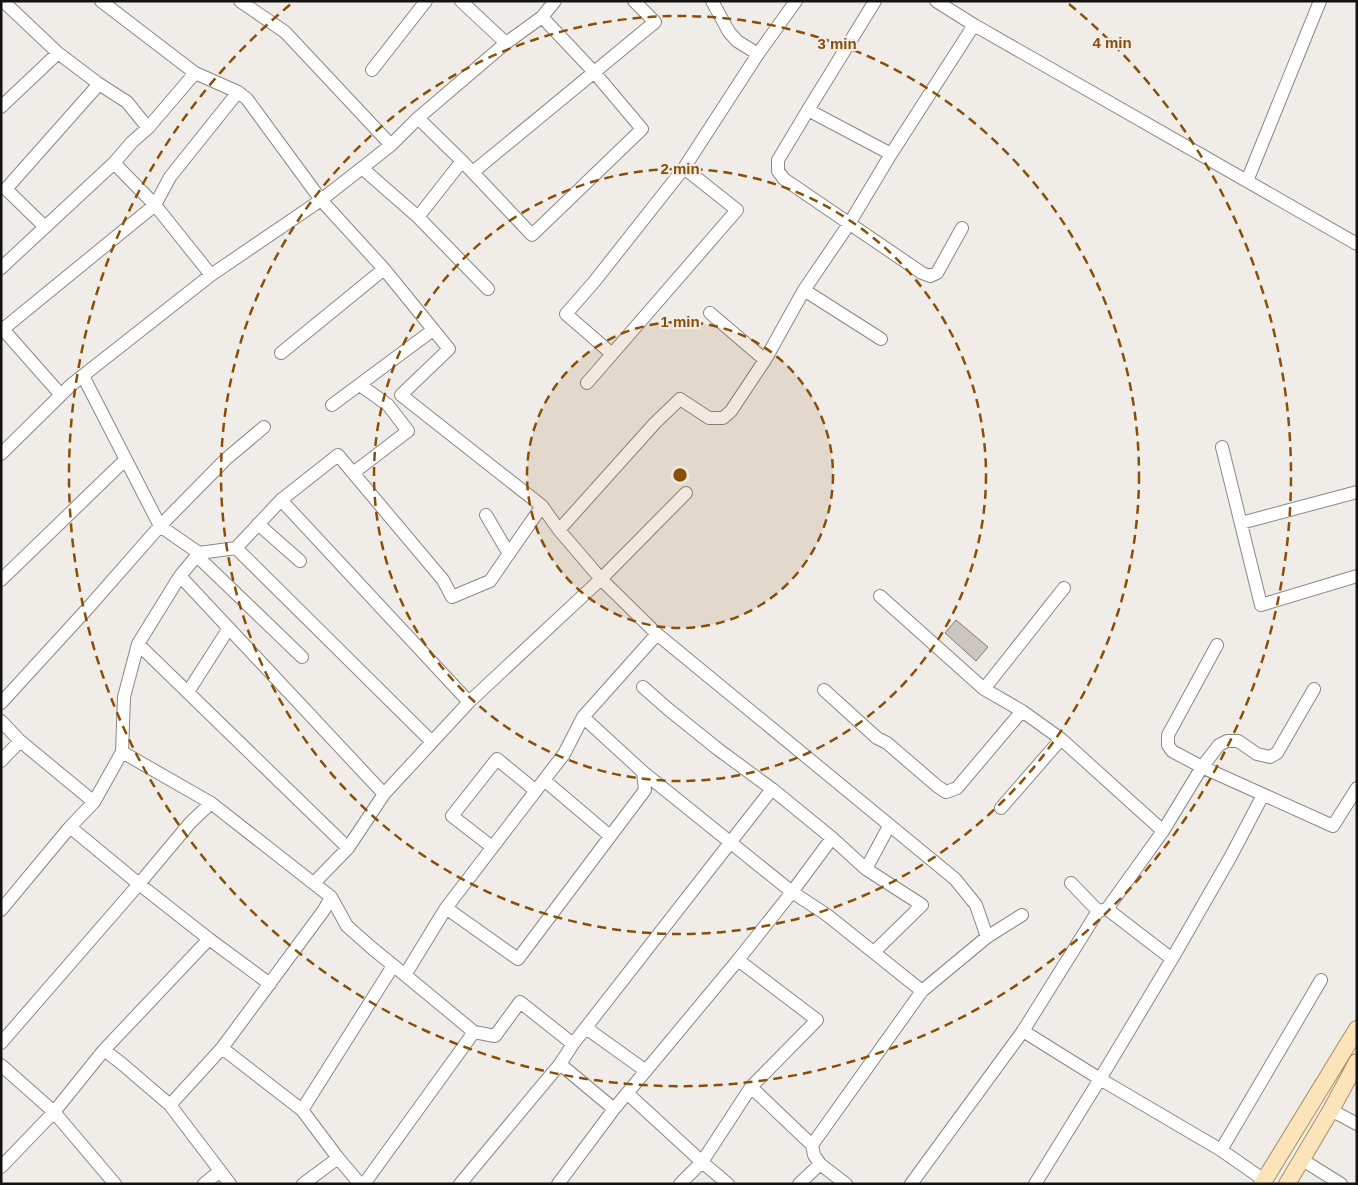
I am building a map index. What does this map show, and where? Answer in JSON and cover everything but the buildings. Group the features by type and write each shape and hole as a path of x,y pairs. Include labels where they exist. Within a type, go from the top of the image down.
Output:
{"main road":[{"path":"1263,1182 1357,1029"},
{"path":"1287,1184 1357,1062"}],"street":[{"path":"3,1 58,53 99,84 128,102 148,128"},
{"path":"240,1 285,32 391,145"},
{"path":"372,70 426,1"},
{"path":"461,1 506,43"},
{"path":"1,454 83,376 211,275 321,200 391,145 418,118 506,43 542,17 555,1"},
{"path":"473,172 655,22 634,1"},
{"path":"712,1 729,32 737,41 758,54"},
{"path":"612,354 566,314 594,282 684,168 758,54 796,1"},
{"path":"875,1 778,160 778,170 784,179 922,273 930,276 937,273 962,228"},
{"path":"936,1 1357,244"},
{"path":"1247,181 1320,1"},
{"path":"107,3 195,74 238,92 248,99 321,200 384,269 449,349 401,395 542,506 558,530 601,579 657,634 955,879 976,905 987,937"},
{"path":"418,118 473,172 532,235 642,129 594,72 542,17"},
{"path":"558,530 655,423 680,399 709,418 723,418 731,411 765,360 804,290 849,224 974,24"},
{"path":"1,107 58,53"},
{"path":"1,268 114,163 132,142 148,128 195,74"},
{"path":"45,227 4,184 99,84"},
{"path":"61,395 2,328 155,205 170,176 238,92"},
{"path":"808,110 891,154"},
{"path":"418,218 462,161"},
{"path":"114,163 155,205 211,275"},
{"path":"362,168 418,218 488,289"},
{"path":"587,383 737,210 684,168"},
{"path":"281,353 384,269"},
{"path":"804,290 881,339"},
{"path":"710,313 765,360"},
{"path":"332,405 434,330"},
{"path":"83,376 160,526 198,555 302,657"},
{"path":"353,473 408,431 388,405 360,385"},
{"path":"1,703 160,526 226,459 264,427"},
{"path":"1222,448 1261,605 1357,576"},
{"path":"1,910 70,826 94,802 122,752 124,697 138,644 180,576 198,555 236,548 281,500 338,455 443,580 452,597 490,582 542,506"},
{"path":"1,580 125,460"},
{"path":"1241,523 1357,492"},
{"path":"314,883 348,848 384,794 469,702 601,579 686,493"},
{"path":"281,500 469,702"},
{"path":"486,515 509,554"},
{"path":"258,524 300,562"},
{"path":"236,548 432,742"},
{"path":"180,576 384,794"},
{"path":"984,689 1064,588"},
{"path":"880,596 984,689 1022,711 1061,739 1164,831"},
{"path":"188,692 229,628"},
{"path":"405,974 446,908 564,754 583,717 657,634"},
{"path":"138,644 348,848"},
{"path":"1217,645 1168,735 1168,745 1172,751 1202,767 1333,826 1357,788"},
{"path":"643,687 711,744 772,789 832,838 866,869 922,905 874,952"},
{"path":"911,1184 1023,1031 1103,910 1164,831 1202,767 1219,745 1227,741 1238,741 1257,754 1270,757 1277,753 1314,689"},
{"path":"824,690 877,738 887,743 946,792 957,788 1022,711"},
{"path":"583,717 643,772 792,892 827,915 922,991"},
{"path":"1,721 20,742 94,802"},
{"path":"1001,808 1061,739"},
{"path":"1,761 20,742"},
{"path":"122,752 211,803 314,883 330,897 347,926 474,1032 495,1036 520,1002 573,1044"},
{"path":"492,847 452,816 497,759 536,790"},
{"path":"446,908 518,959 645,790 643,772"},
{"path":"544,780 610,836"},
{"path":"460,1184 560,1064 573,1044 772,789"},
{"path":"1035,1184 1172,959 1231,856 1263,795"},
{"path":"1,1043 140,884 190,823 211,803"},
{"path":"70,826 208,939 270,984"},
{"path":"866,869 889,826"},
{"path":"558,1184 614,1109 738,960 832,838"},
{"path":"1071,884 1103,910 1172,959"},
{"path":"170,1105 222,1048 324,910 330,897"},
{"path":"812,1145 922,991 987,937 1022,915"},
{"path":"1,1167 54,1112 104,1050 208,939"},
{"path":"680,1184 702,1162 752,1087 817,1020 738,960"},
{"path":"302,1110 393,966"},
{"path":"1221,1150 1321,980"},
{"path":"586,1028 646,1071"},
{"path":"1023,1031 1100,1080 1221,1150 1263,1182"},
{"path":"364,1184 474,1032"},
{"path":"222,1048 302,1110 360,1184"},
{"path":"104,1050 170,1105 230,1184"},
{"path":"560,1064 614,1109"},
{"path":"1,1065 54,1112 116,1184"},
{"path":"752,1087 812,1145 814,1156 820,1164 846,1184"},
{"path":"627,1093 728,1184"},
{"path":"1331,1110 1357,1124"},
{"path":"303,1184 338,1158"},
{"path":"1301,1159 1341,1184"},
{"path":"799,1184 820,1164"},
{"path":"204,1184 220,1171"}]}
